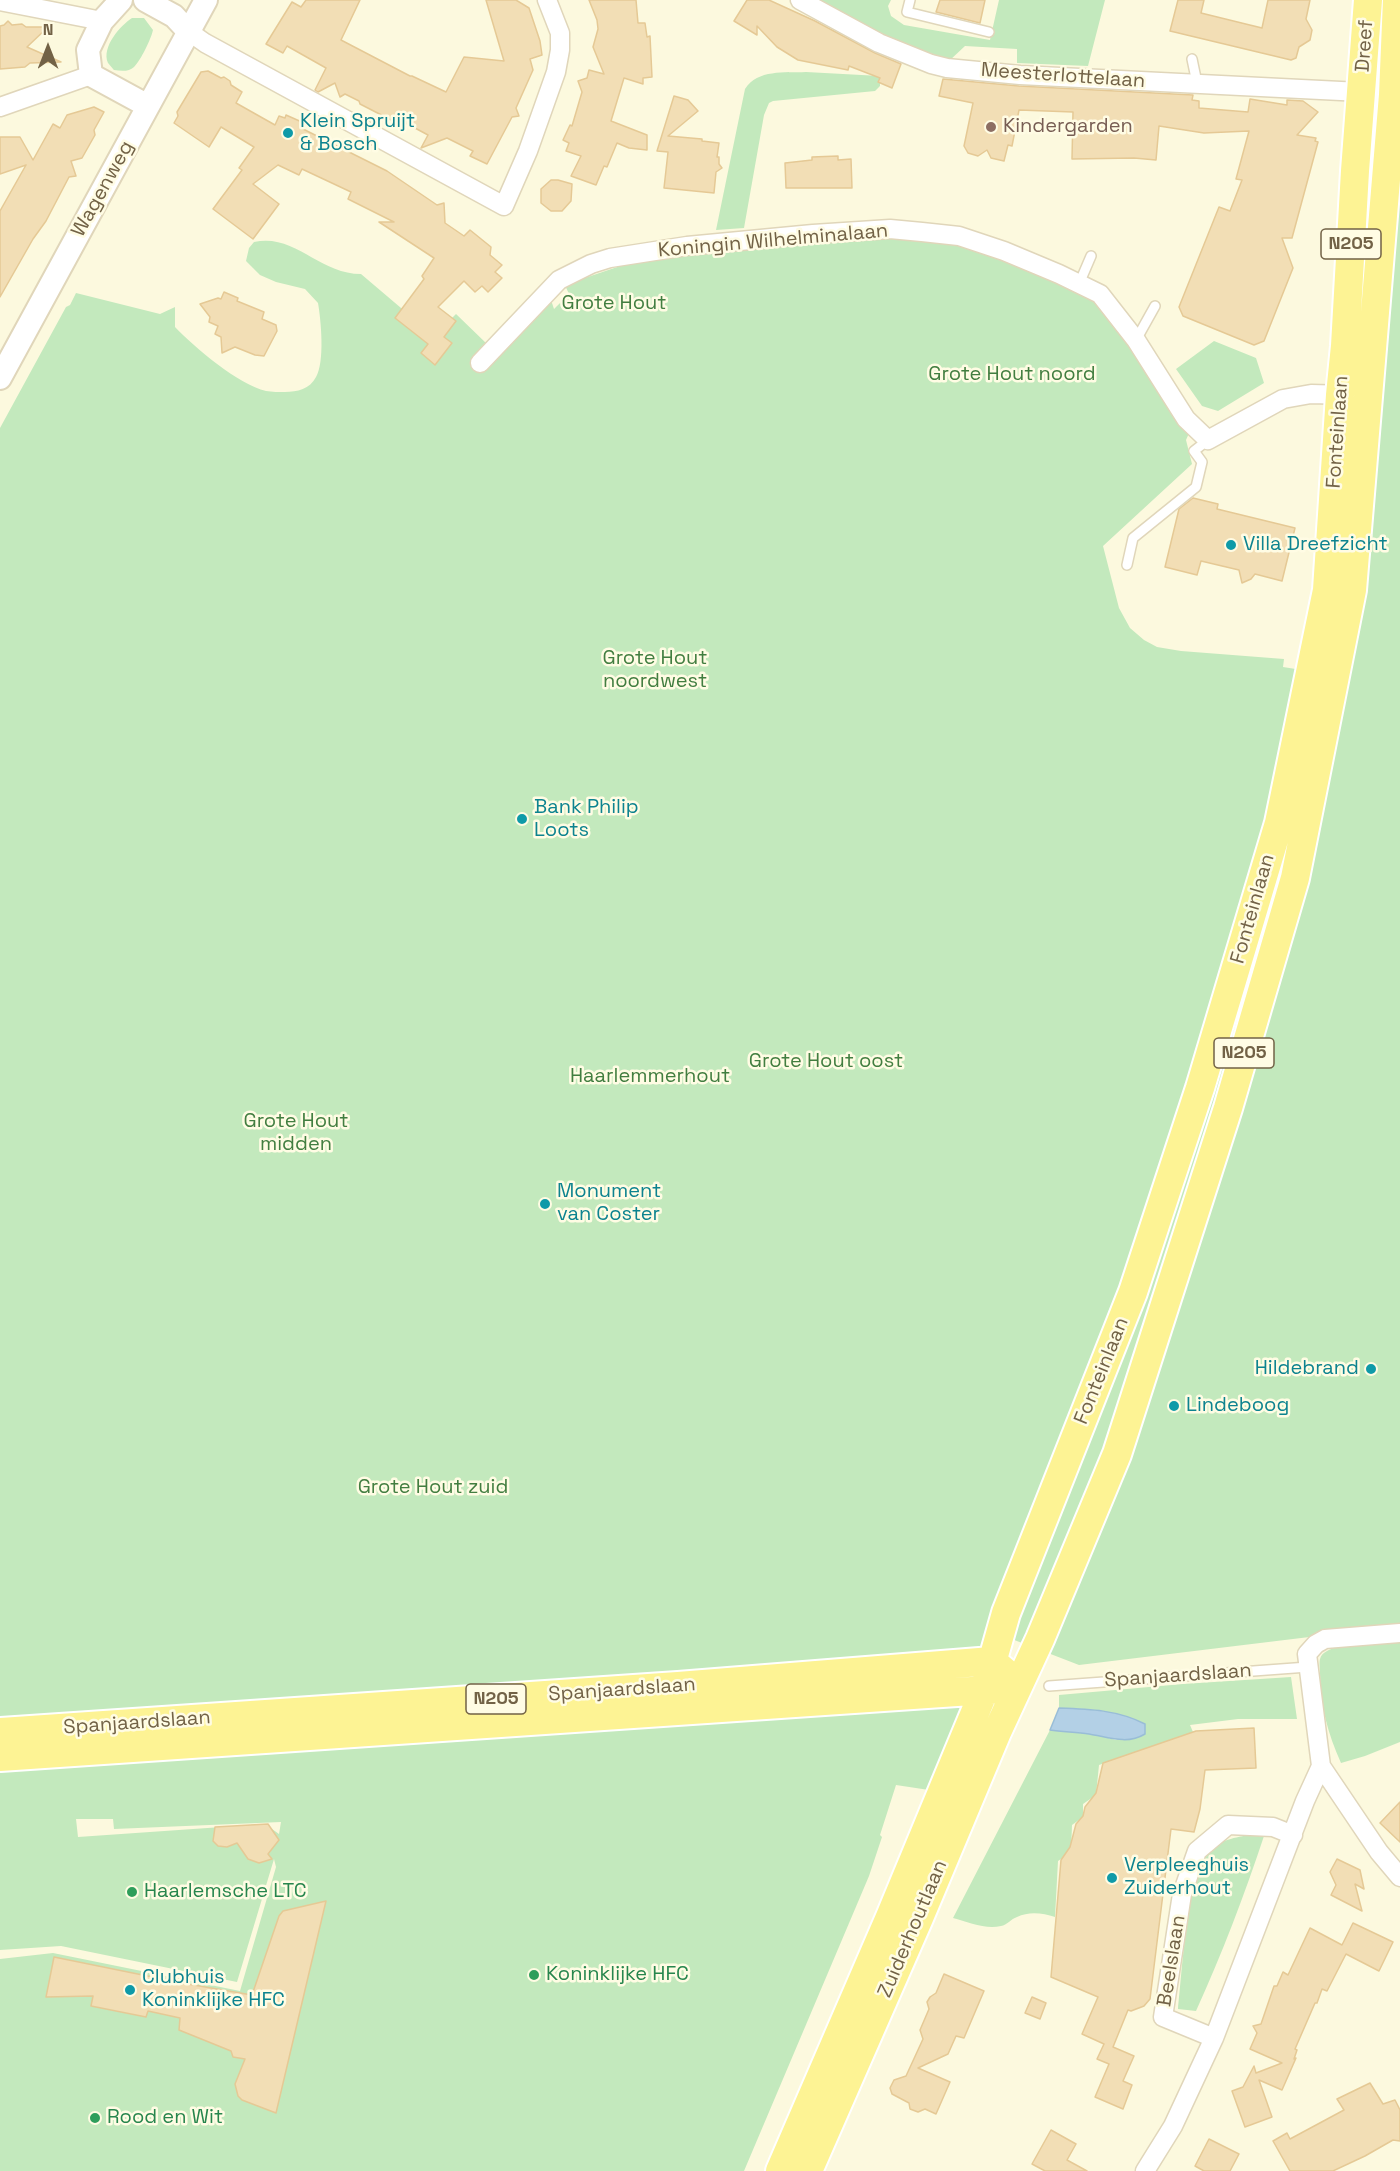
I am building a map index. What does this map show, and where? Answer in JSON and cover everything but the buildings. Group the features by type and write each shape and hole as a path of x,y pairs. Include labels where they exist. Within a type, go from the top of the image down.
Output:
{"main road":[{"name":"Dreef","path":"1352,92 1368,0"},
{"name":"Dreef","path":"1393,95 1397,0"},
{"name":"Fonteinlaan","path":"984,1691 1006,1613 1133,1292 1200,1088 1279,823 1327,590 1355,171 1352,92"},
{"name":"Fonteinlaan","path":"1018,1686 1117,1454 1228,1108 1295,878 1352,590 1393,95"},
{"path":"992,1661 1018,1686"},
{"name":"Spanjaardslaan","path":"0,1732 678,1686 992,1661"},
{"name":"Spanjaardslaan","path":"0,1757 984,1691 1018,1686"},
{"name":"Zuiderhoutlaan","path":"808,2171 1018,1686"},
{"name":"Zuiderhoutlaan","path":"780,2171 890,1917 984,1691"}],"street":[{"path":"91,75 88,50 102,21 120,0"},
{"path":"146,0 174,16 188,31 205,43 504,206 528,151 556,72 560,33 547,0"},
{"name":"Wagenweg","path":"0,378 206,0"},
{"name":"Meesterlottelaan","path":"800,0 879,44 931,64 1011,74 1352,92"},
{"path":"0,1 102,21"},
{"path":"0,106 91,75 148,106"},
{"name":"Koningin Wilhelminalaan","path":"480,363 559,280 591,264 610,258 687,246 858,231 890,229 922,232 959,237 1005,251 1100,294 1136,340 1186,419 1208,440"},
{"path":"1208,440 1283,399 1311,394 1368,396"},
{"name":"Spanjaardslaan","path":"1307,1660 1316,1644 1325,1639 1400,1633"},
{"path":"1307,1660 1321,1766 1379,1852 1400,1877"},
{"path":"1145,2171 1173,2126 1214,2038 1321,1766"},
{"name":"Beelslaan","path":"1214,2038 1163,2017 1182,1894 1197,1851 1228,1825 1273,1827 1293,1835"}],"lane":[{"path":"910,0 907,12 989,32"},
{"path":"1192,60 1197,84"},
{"path":"1079,284 1091,256"},
{"path":"1136,340 1155,306"},
{"path":"1127,565 1133,538 1196,487 1204,476 1202,462 1194,451 1208,440"},
{"name":"Spanjaardslaan","path":"1049,1686 1307,1660"}],"green space":[{"path":"811,0 891,0 888,6 891,16 904,25 990,40 999,0 1105,0 1088,66 1017,63 1017,49 965,46 949,61 922,54"},
{"path":"132,18 144,18 153,30 152,34 143,55 132,69 114,70 108,63 107,50 113,37"},
{"path":"806,72 880,76 880,86 875,91 769,103 764,115 744,228 716,230 745,89 750,83 764,75"},
{"name":"Haarlemmerhout","path":"1400,146 1400,1626 1079,1665 991,1631 929,1790 896,1785 869,1876 744,2171 0,2171 0,1959 53,1953 240,1991 276,1867 274,1859 237,1982 61,1946 0,1950 0,428 66,307 70,305 76,293 160,314 175,307 175,327 193,345 230,373 255,387 268,391 290,392 303,389 310,384 319,370 322,341 318,303 305,289 276,282 260,275 246,261 249,248 254,242 282,243 332,268 361,274 434,336 456,314 487,344 486,346 500,355 551,300 554,309 569,294 564,283 632,262 839,236 977,239 1096,301 1112,318 1190,431 1186,440 1192,464 1103,546 1119,608 1130,628 1157,647 1284,659 1283,667 1302,670","holes":["76,1819 113,1819 114,1829 281,1822 279,1834 265,1824 78,1837"]},
{"path":"1214,341 1256,358 1264,383 1218,411 1202,406 1176,369"},
{"path":"1400,1642 1400,1742 1341,1763 1323,1708 1320,1685 1321,1657 1334,1648"},
{"path":"1291,1677 1297,1719 1238,1719 1190,1725 1193,1732 1099,1765 1096,1795 1083,1804 1083,1817 1072,1825 1071,1852 1058,1861 1055,1917 1031,1913 995,1927 977,1925 953,1918 1050,1730 1092,1734 1116,1740 1145,1724 1114,1713 1059,1708 1059,1695"},
{"path":"1248,1835 1264,1836 1224,1946 1196,2011 1178,2009 1190,1904 1200,1866 1206,1854 1215,1846"}],"water":[{"path":"1059,1708 1114,1713 1135,1719 1145,1724 1145,1734 1124,1740 1050,1730"}],"place":[{"name":"Kindergarden","path":"991,127"},
{"name":"Klein Spruijt & Bosch","path":"288,133"},
{"name":"Villa Dreefzicht","path":"1231,545"},
{"name":"Bank Philip Loots","path":"522,819"},
{"name":"Monument van Coster","path":"545,1204"},
{"name":"Hildebrand","path":"1371,1369"},
{"name":"Lindeboog","path":"1174,1406"},
{"name":"Verpleeghuis Zuiderhout","path":"1112,1878"},
{"name":"Haarlemsche LTC","path":"132,1892"},
{"name":"Koninklijke HFC","path":"534,1975"},
{"name":"Clubhuis Koninklijke HFC","path":"130,1990"},
{"name":"Rood en Wit","path":"95,2118"}],"park label":[{"name":"Grote Hout","path":"614,304"},
{"name":"Grote Hout noord","path":"1012,375"},
{"name":"Grote Hout noordwest","path":"655,670"},
{"name":"Grote Hout oost","path":"826,1062"},
{"name":"Grote Hout midden","path":"296,1134"},
{"name":"Grote Hout zuid","path":"433,1488"}]}
